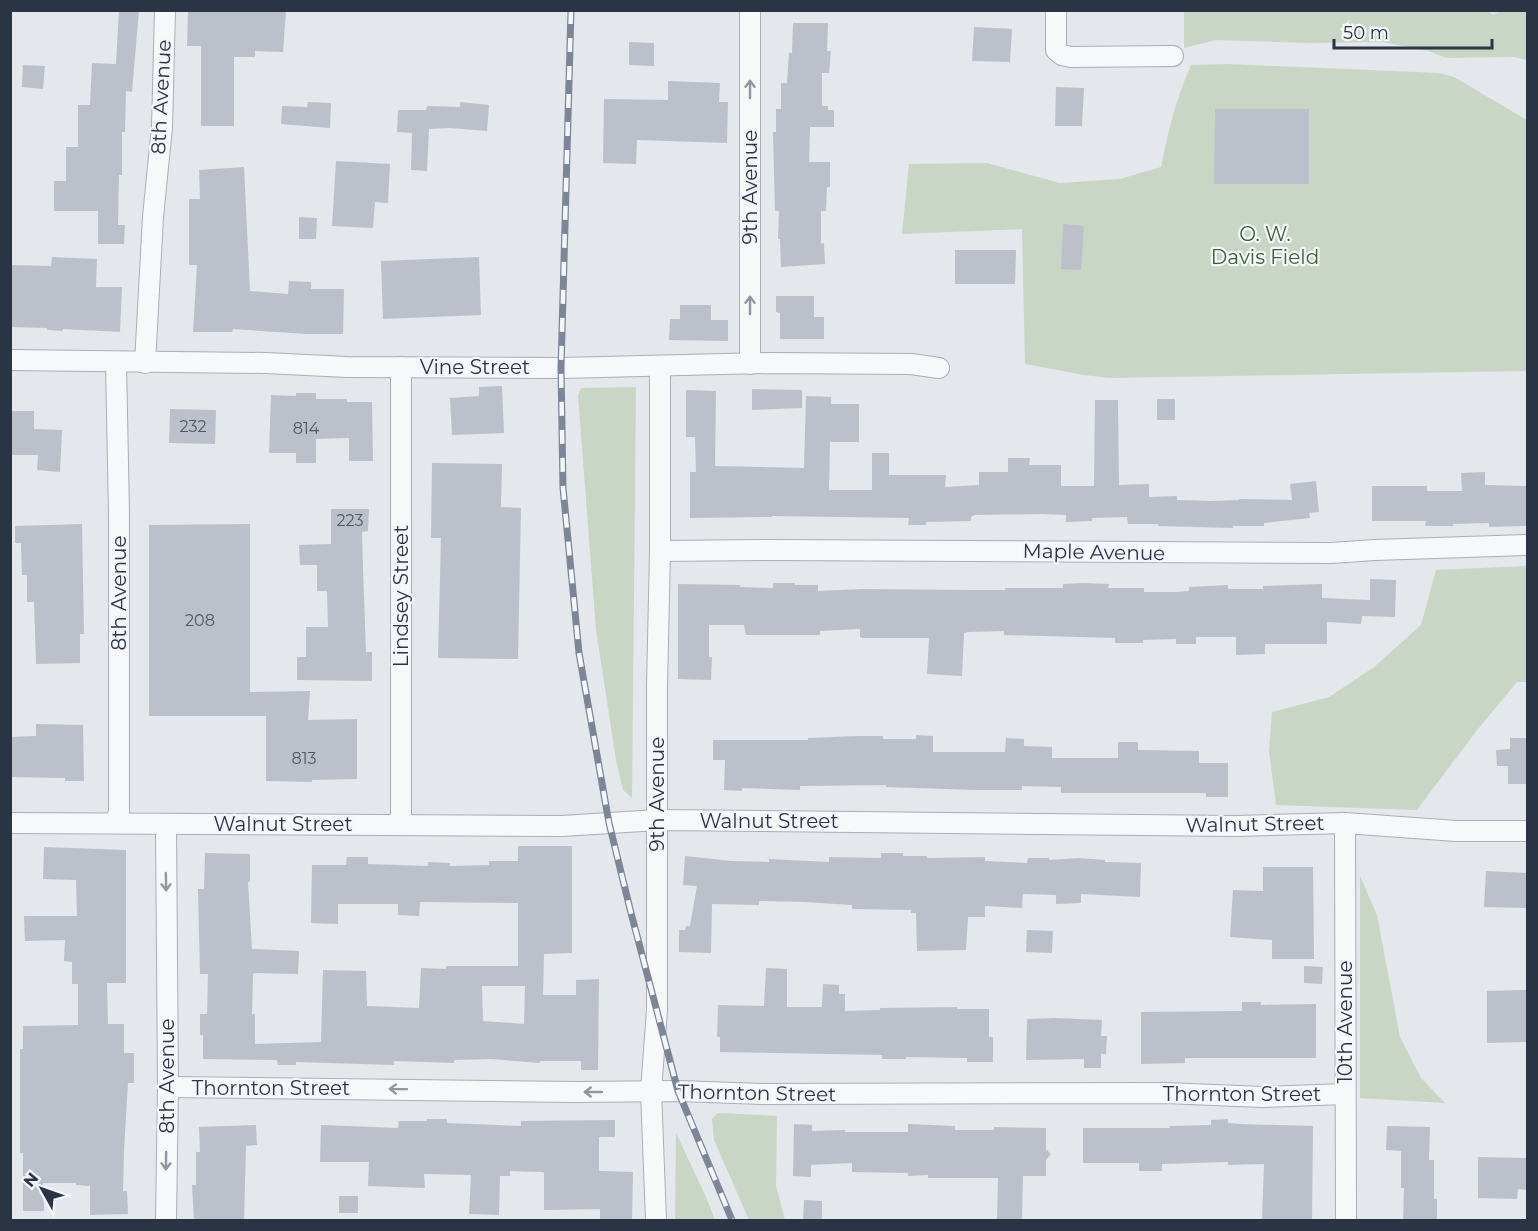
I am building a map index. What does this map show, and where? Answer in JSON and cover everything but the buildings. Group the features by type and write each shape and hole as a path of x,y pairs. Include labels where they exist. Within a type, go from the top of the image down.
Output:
{"street":[{"name":"8th Avenue","path":"145,363 153,217 162,127 165,10"},
{"name":"9th Avenue","path":"750,10 750,364"},
{"path":"1056,10 1056,50 1062,55 1071,57 1173,56"},
{"name":"Vine Street","path":"10,360 561,368 750,364 911,364 939,368"},
{"name":"8th Avenue","path":"116,362 119,811 116,823"},
{"name":"9th Avenue","path":"656,1221 651,1091 657,1010 660,366"},
{"name":"Lindsey Street","path":"401,367 401,825"},
{"name":"Maple Avenue","path":"660,551 1019,550 1331,554 1376,550 1527,545"},
{"name":"Walnut Street","path":"10,823 562,826 658,820 1236,826 1345,823 1456,831 1527,831"},
{"name":"10th Avenue","path":"1345,823 1346,1221"},
{"name":"8th Avenue","path":"166,824 168,1088 166,1221"},
{"name":"Thornton Street","path":"168,1088 784,1094 1165,1093 1263,1097 1345,1094"}],"green space":[{"path":"1485,10 1494,15 1500,11 1527,11 1527,60 1514,57 1446,58 1429,51 1383,42 1308,43 1216,40 1184,48 1184,11"},
{"name":"O. W. Davis Field","path":"1228,64 1439,73 1454,77 1527,120 1527,371 1110,378 1025,364 1022,229 902,234 909,164 987,163 1060,183 1120,179 1161,167 1173,115 1191,65"},
{"path":"636,387 632,798 623,790 616,760 596,630 578,395 581,388"},
{"path":"1527,566 1527,682 1517,682 1417,810 1276,805 1269,751 1272,712 1329,697 1374,667 1421,625 1436,570"},
{"path":"1360,876 1377,915 1400,1037 1421,1078 1445,1103 1360,1098"},
{"path":"718,1113 777,1116 776,1186 785,1220 749,1220 714,1140 712,1119"},
{"path":"676,1133 706,1197 715,1220 675,1220"}],"railway":[{"path":"571,10 561,368 563,488 579,653 609,823 678,1091 732,1220"}]}
